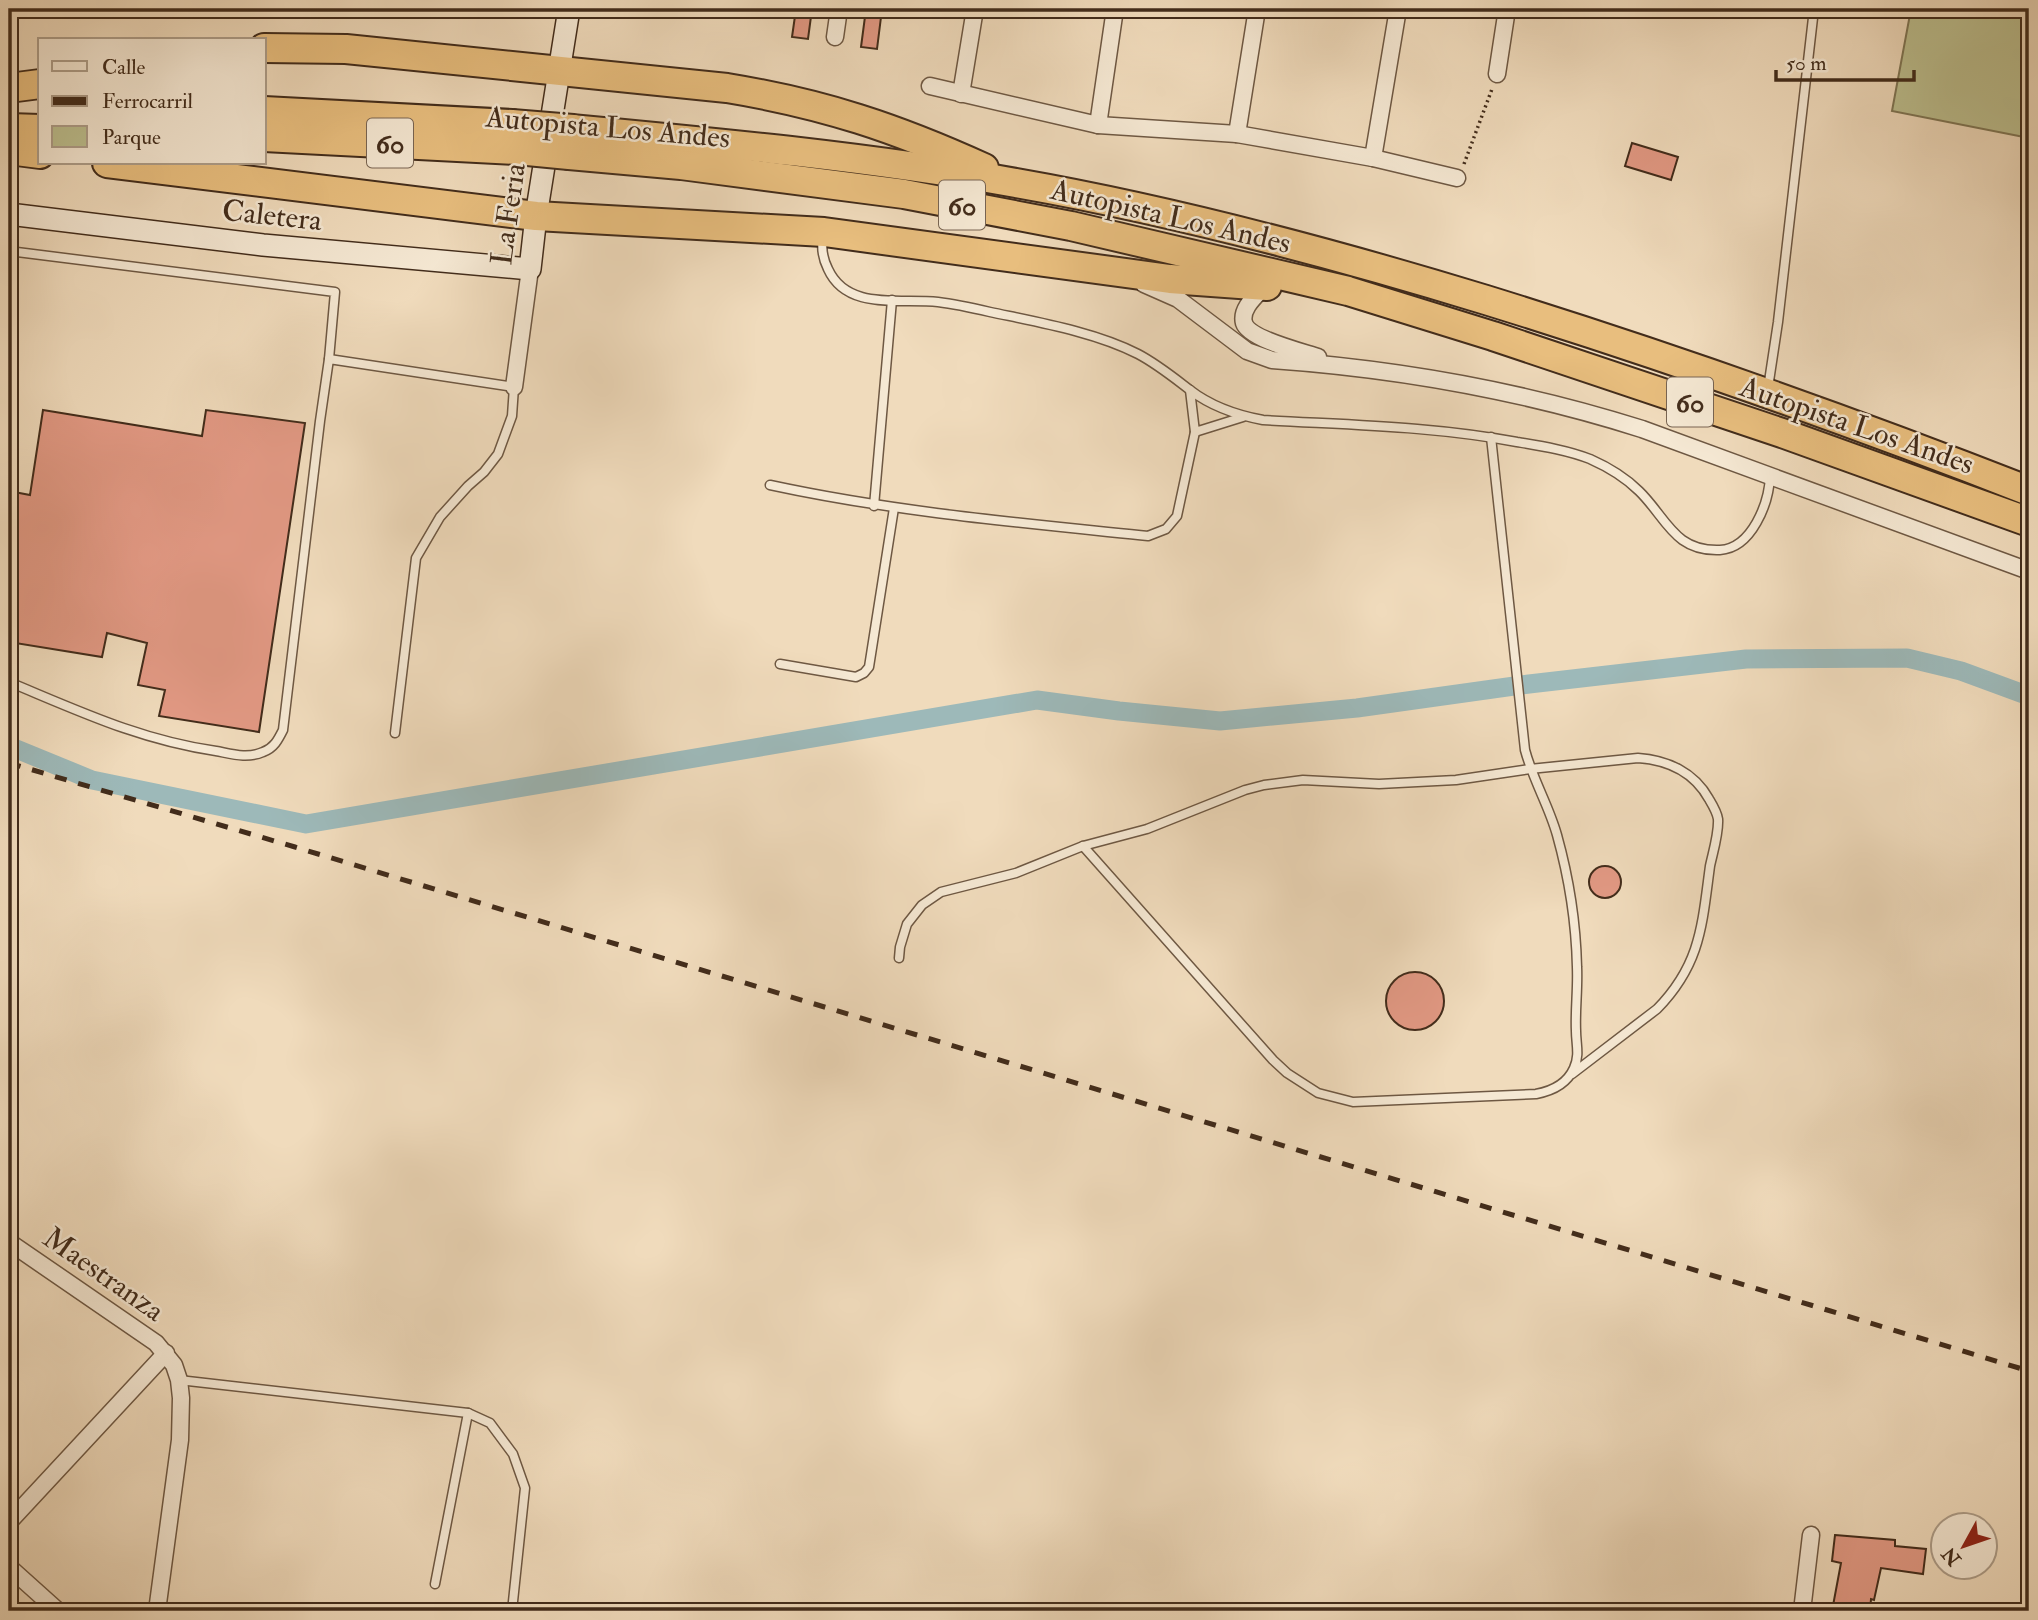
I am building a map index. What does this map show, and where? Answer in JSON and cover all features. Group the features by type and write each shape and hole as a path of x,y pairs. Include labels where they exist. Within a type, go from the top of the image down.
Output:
{"highway":[{"path":"266,48 346,48 727,88 818,106 899,131 1017,183"},
{"path":"9,88 38,84"},
{"path":"9,97 38,99"},
{"name":"Autopista Los Andes","path":"266,111 571,142 809,153 1017,183 1319,250 1526,313 1767,392 2029,491"},
{"path":"9,128 38,129"},
{"name":"Autopista Los Andes","path":"266,137 514,137"},
{"name":"Autopista Los Andes","path":"571,142 706,168 904,194 1071,226 1348,291 1730,415 2029,522"},
{"path":"9,150 38,154"},
{"path":"115,164 536,216 824,232 1120,273 1348,291"}],"main road":[{"name":"La Feria","path":"530,269 569,9"},
{"name":"Caletera","path":"9,214 263,245 530,269"}],"street":[{"path":"9,10 23,9"},
{"path":"835,37 839,9"},
{"path":"961,94 975,9"},
{"path":"1098,125 1115,9"},
{"path":"1237,134 1257,9"},
{"path":"1373,158 1398,9"},
{"path":"1497,74 1507,9"},
{"path":"930,86 1098,125 1237,134 1373,158 1457,178"},
{"name":"La Feria","path":"514,387 530,269"},
{"path":"1120,273 1178,299 1256,356 1438,379 1529,396 1642,429 2029,571"},
{"path":"1265,286 1249,303 1244,315 1247,327 1276,343 1357,369"},
{"name":"Maestranza","path":"9,1242 156,1343 166,1353"},
{"path":"9,1522 166,1353 179,1380 180,1440 157,1611"},
{"path":"1802,1611 1811,1535"},
{"path":"9,1567 58,1611"}],"lane":[{"path":"1767,392 1778,322 1814,9"},
{"path":"824,232 822,243 826,265 837,283 861,298 937,302 1115,344 1156,364 1190,390 1224,410 1243,416 1263,420 1408,427 1491,437 1583,457 1612,470 1648,500 1680,539 1701,548 1729,549 1751,531 1765,506 1770,476"},
{"path":"9,251 335,292 283,730 276,744 264,752 247,756 175,745 119,728 9,682"},
{"path":"874,506 892,300"},
{"path":"329,359 514,387 512,416 498,454 440,517 416,558 396,733"},
{"path":"770,485 874,506 1154,535 1166,529 1177,516 1195,432 1190,390"},
{"path":"1195,432 1243,416"},
{"path":"1491,437 1522,731 1530,769 1548,807 1560,844 1571,897 1577,966 1578,1051 1569,1076"},
{"path":"780,664 856,677 869,667 894,508"},
{"path":"899,958 907,924 922,905 932,898 952,889 1016,873 1083,846 1157,826 1226,797 1264,785 1303,780 1418,783 1638,758 1665,762 1688,775 1706,794 1718,818 1699,937 1687,971 1657,1009 1554,1088 1536,1094 1353,1102 1318,1093 1287,1073 1273,1060 1083,846"},
{"path":"179,1380 468,1413 491,1423 513,1454 525,1488 512,1611"},
{"path":"435,1584 468,1413"}],"path":[{"path":"1457,178 1497,74"}],"green space":[{"path":"1911,9 2029,9 2029,138 1892,111"}],"building":[{"path":"796,9 812,9 808,39 792,37"},
{"path":"866,9 882,9 877,49 861,47"},
{"path":"1632,143 1678,157 1671,180 1625,166"},
{"path":"43,410 202,436 206,410 305,423 259,732 159,716 165,690 138,685 147,643 107,633 102,657 9,642 15,599 9,598 9,491 30,495"},
{"path":"1605,866 1617,870 1621,882 1617,894 1605,898 1593,894 1589,882 1593,870"},
{"path":"1415,972 1436,980 1444,1001 1436,1022 1415,1030 1394,1022 1386,1001 1394,980"},
{"path":"1835,1535 1895,1540 1895,1546 1926,1549 1923,1574 1881,1568 1870,1611 1832,1611 1841,1563 1832,1561"}],"waterway":[{"path":"9,746 92,780 306,824 1037,700 1220,721 1357,708 1529,684 1746,659 1907,658 1961,671 2029,696"}],"railway":[{"path":"9,763 2029,1371"}]}
